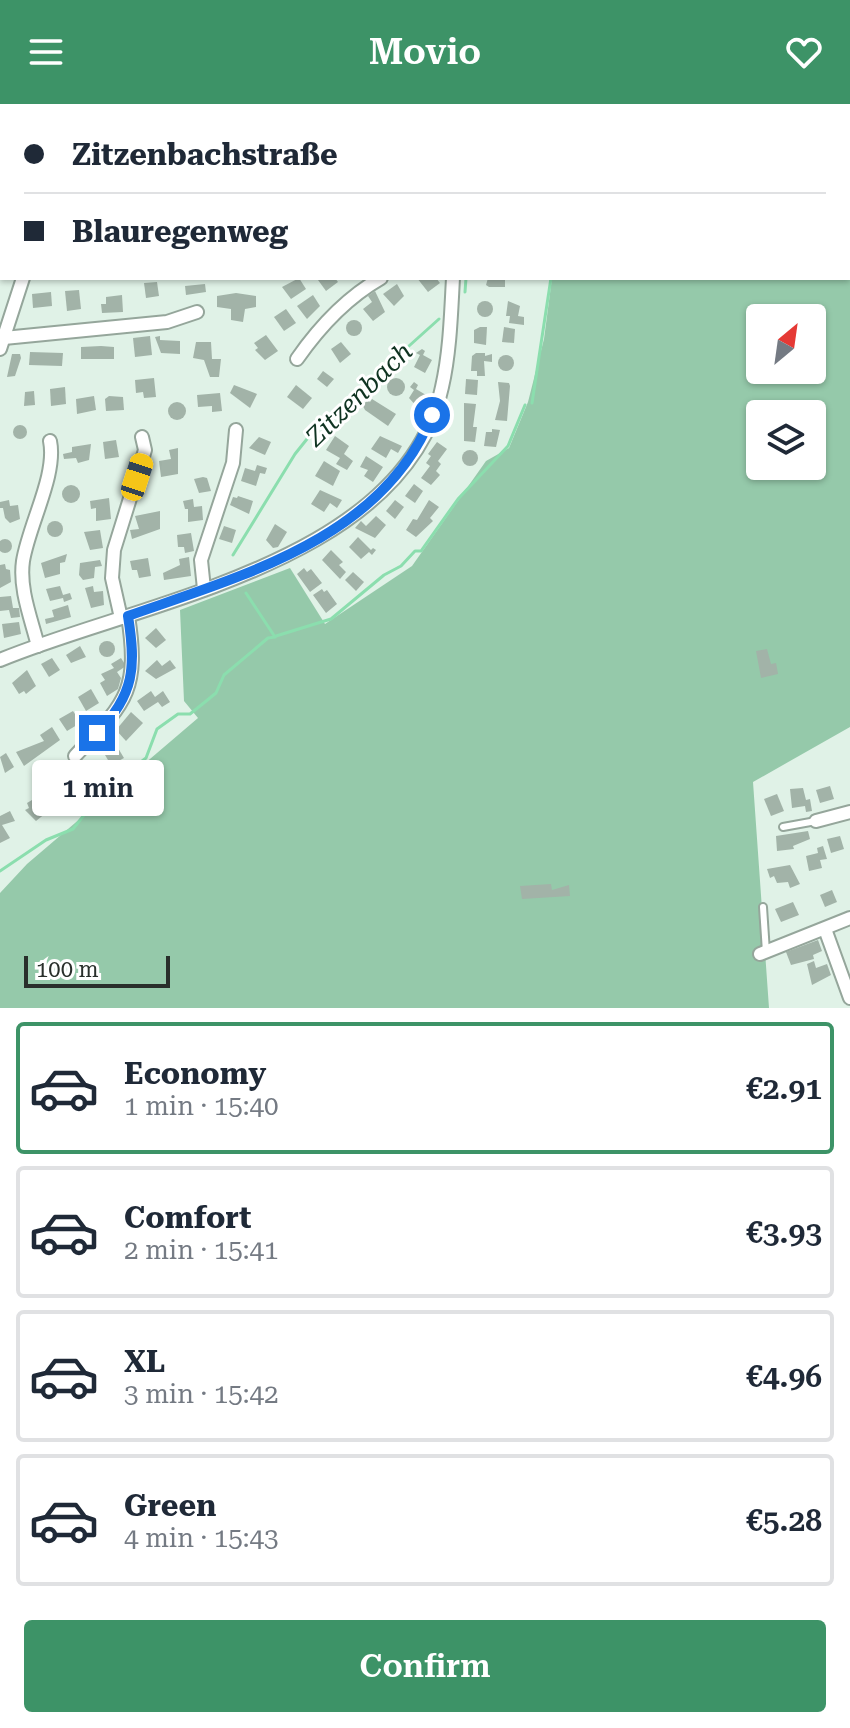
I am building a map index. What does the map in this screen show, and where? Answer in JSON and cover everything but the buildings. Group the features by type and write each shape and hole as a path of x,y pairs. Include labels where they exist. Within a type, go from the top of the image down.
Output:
{"street":[{"path":"22,280 2,344 167,322 197,312"},
{"path":"297,359 342,305 378,280"},
{"path":"0,660 204,589 289,554 330,532 371,502 401,472 424,436 442,389 453,280"},
{"path":"204,589 201,560 233,463 236,430"},
{"path":"75,756 113,717 124,700 131,680 134,653 112,578 114,550 145,450 142,437"},
{"path":"38,646 24,592 23,565 28,537 53,456 50,441"},
{"path":"816,821 850,812"},
{"path":"763,953 850,918"},
{"path":"825,929 850,998"}],"lane":[{"path":"783,827 816,821"},
{"path":"763,907 763,953"}],"green space":[{"path":"552,280 850,280 850,727 753,782 769,1008 0,1008 0,893 27,864 198,718 184,701 180,610 290,568 325,624 412,566 486,461 509,448 528,402 544,339"}],"waterway":[{"name":"Zitzenbach","path":"465,292 466,280"},
{"path":"532,403 551,280"},
{"name":"Zitzenbach","path":"233,555 295,454 311,434 439,319"},
{"path":"276,636 331,619 384,575 401,566 415,551 421,551 458,499 508,446 525,405"},
{"name":"Zitzenbach","path":"0,871 46,840 73,829 103,791 146,758 157,729 178,714 190,714 216,693 224,675 268,638 275,637 246,593"}],"route":[{"path":"97,733 124,700 131,680 134,653 128,616 222,583 330,532 371,502 401,472 424,436 432,415"}]}
